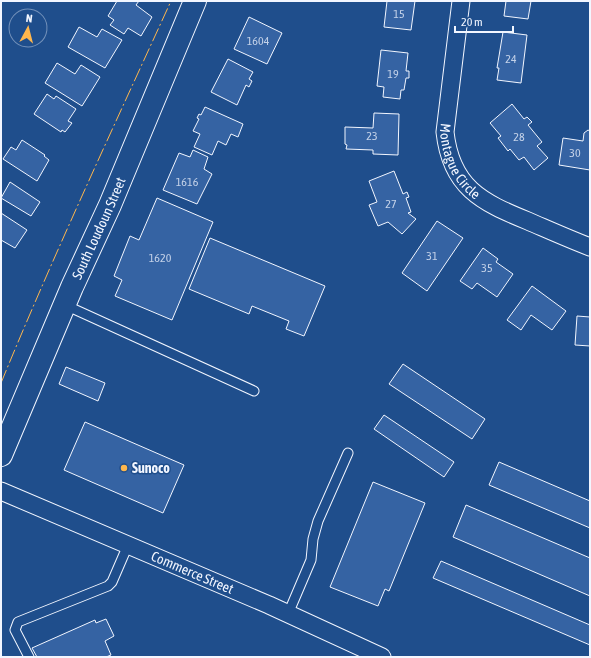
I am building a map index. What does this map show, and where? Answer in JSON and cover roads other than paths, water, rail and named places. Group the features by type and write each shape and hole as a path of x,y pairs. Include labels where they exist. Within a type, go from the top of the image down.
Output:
{"street":[{"name":"Montague Circle","path":"461,1 445,132 447,148 453,166 463,182 476,196 496,208 590,247"},
{"name":"South Loudoun Street","path":"1,455 65,305 110,205 191,3"},
{"name":"Commerce Street","path":"1,491 288,614 382,657"}],"lane":[{"path":"65,305 254,391"},
{"path":"288,614 311,560 313,539 318,522 348,453"},
{"path":"29,657 15,630 18,622 108,586 112,582 128,545"}],"place":[{"name":"Sunoco","path":"124,468"}]}
